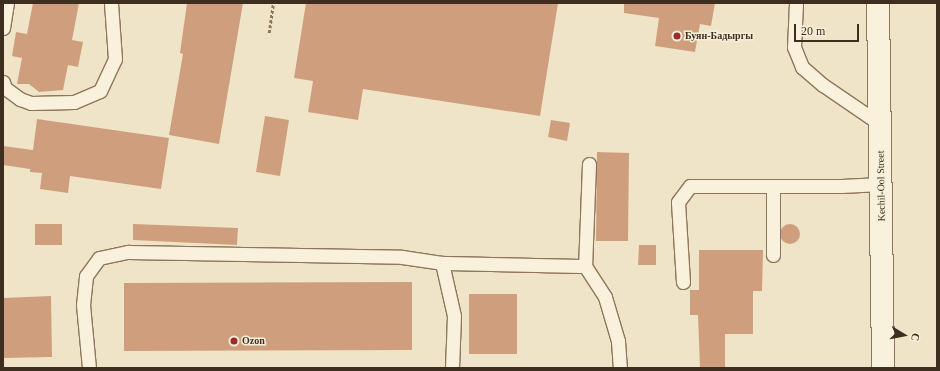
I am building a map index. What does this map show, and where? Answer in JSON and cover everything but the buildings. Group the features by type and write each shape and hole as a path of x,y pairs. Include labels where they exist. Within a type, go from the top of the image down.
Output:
{"street":[{"name":"Kechil-Ool Street","path":"878,3 883,368"}],"lane":[{"path":"3,28 7,3"},
{"path":"3,82 5,88 20,99 31,103 74,102 100,91 115,59 111,3"},
{"path":"796,3 794,47 802,67 823,85 880,124"},
{"path":"588,164 585,266 604,297 618,341 620,368"},
{"path":"683,282 678,202 690,186 881,184"},
{"path":"773,186 773,255"},
{"path":"89,368 83,305 86,276 99,258 128,252 402,257 442,263 585,266"},
{"path":"442,263 454,316 452,368"}],"path":[{"path":"269,33 273,3"}],"place":[{"name":"Буян-Бадыргы","path":"677,36"},
{"name":"Ozon","path":"234,341"}]}
